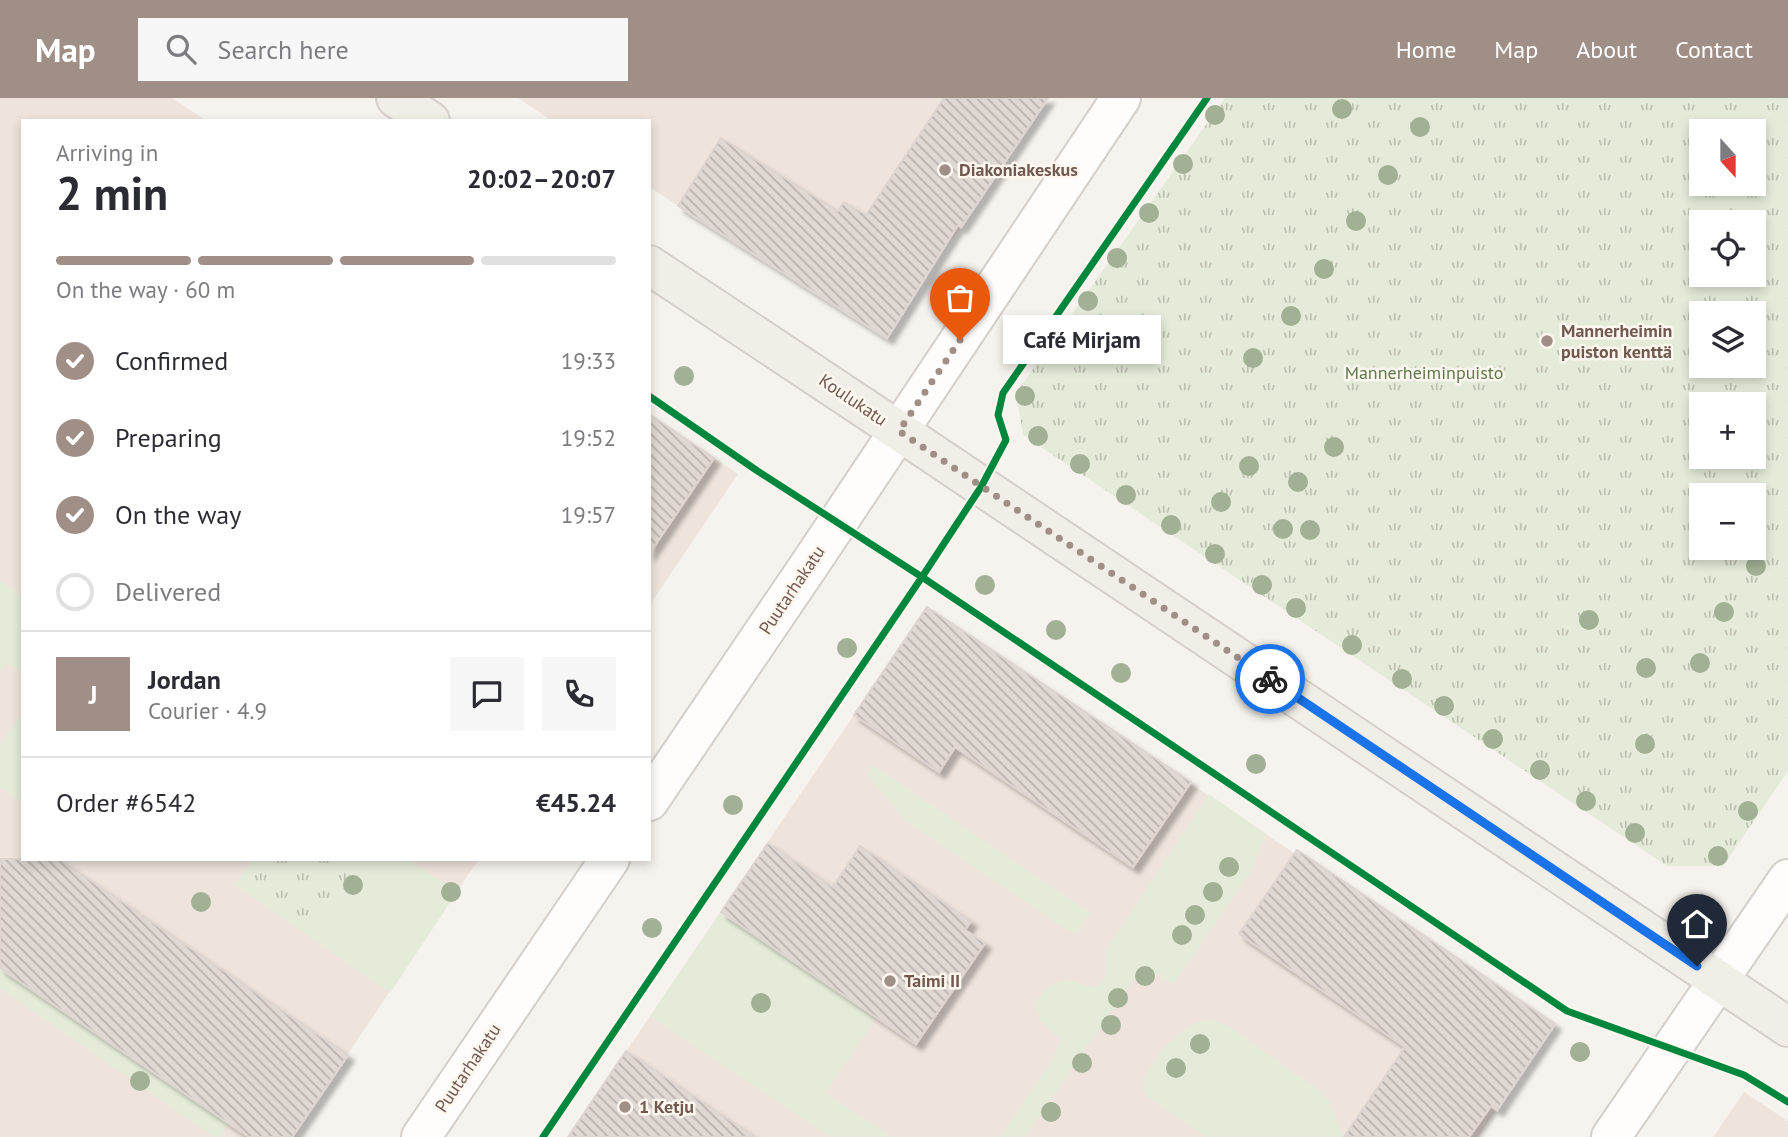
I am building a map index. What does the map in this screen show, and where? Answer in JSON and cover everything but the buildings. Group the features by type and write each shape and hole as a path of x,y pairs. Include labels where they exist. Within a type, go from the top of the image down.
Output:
{"main road":[{"path":"396,98 427,119"},
{"name":"Koulukatu","path":"651,266 1788,1027"}],"street":[{"name":"Puutarhakatu","path":"651,798 1121,98"},
{"name":"Puutarhakatu","path":"421,1137 609,861"},
{"path":"1611,1137 1788,879"}],"shaded area":[{"path":"0,98 172,98 204,119 21,119 21,861 478,861 292,1137 0,1137"},
{"path":"518,98 1048,98 961,227 936,259 887,338 651,188 651,119 549,119"},
{"path":"651,415 738,474 651,603"},
{"path":"927,607 1294,853 1298,850 1555,1023 1478,1137 568,1137"},
{"path":"1744,1092 1788,1121 1788,1137 1713,1137"}],"green space":[{"name":"Mannerheiminpuisto","path":"1225,98 1788,98 1788,771 1723,866 1667,866 1023,435 1016,393"},
{"path":"0,581 21,595 21,672 7,663 0,671"},
{"path":"21,714 21,802 0,787 0,745"},
{"path":"873,765 1090,913 1075,935 905,820 867,775"},
{"path":"1209,794 1266,834 1251,871 1173,985 1143,965 1025,1137 1000,1137 1051,1062 1061,1039 1040,1020 1035,1002 1058,982 1070,981 1098,987 1107,974 1107,948"},
{"path":"252,861 352,861 358,865 309,936 235,885"},
{"path":"352,861 411,861 457,892 390,993 309,936 358,866"},
{"path":"721,912 876,1018 825,1093 892,1137 831,1137 650,1016"},
{"path":"0,968 229,1123 219,1137 214,1137 0,988"},
{"path":"1213,1020 1230,1027 1321,1092 1329,1102 1344,1137 1207,1137 1145,1095 1147,1075 1162,1052 1193,1025"}],"cycle path":[{"path":"543,1137 981,487 1006,440 998,415 1003,393 1207,98"},
{"path":"651,397 1567,1011 1744,1075 1788,1102"}],"way so far":[{"path":"960,340 899,431 1270,679"}],"place":[{"name":"Diakoniakeskus","path":"945,170"},
{"name":"Café Mirjam","path":"960,340"},
{"name":"Mannerheimin puiston kenttä","path":"1547,341"},
{"name":"Taimi II","path":"890,981"},
{"name":"1 Ketju","path":"625,1107"}],"route":[{"path":"1270,679 1697,966"}]}
